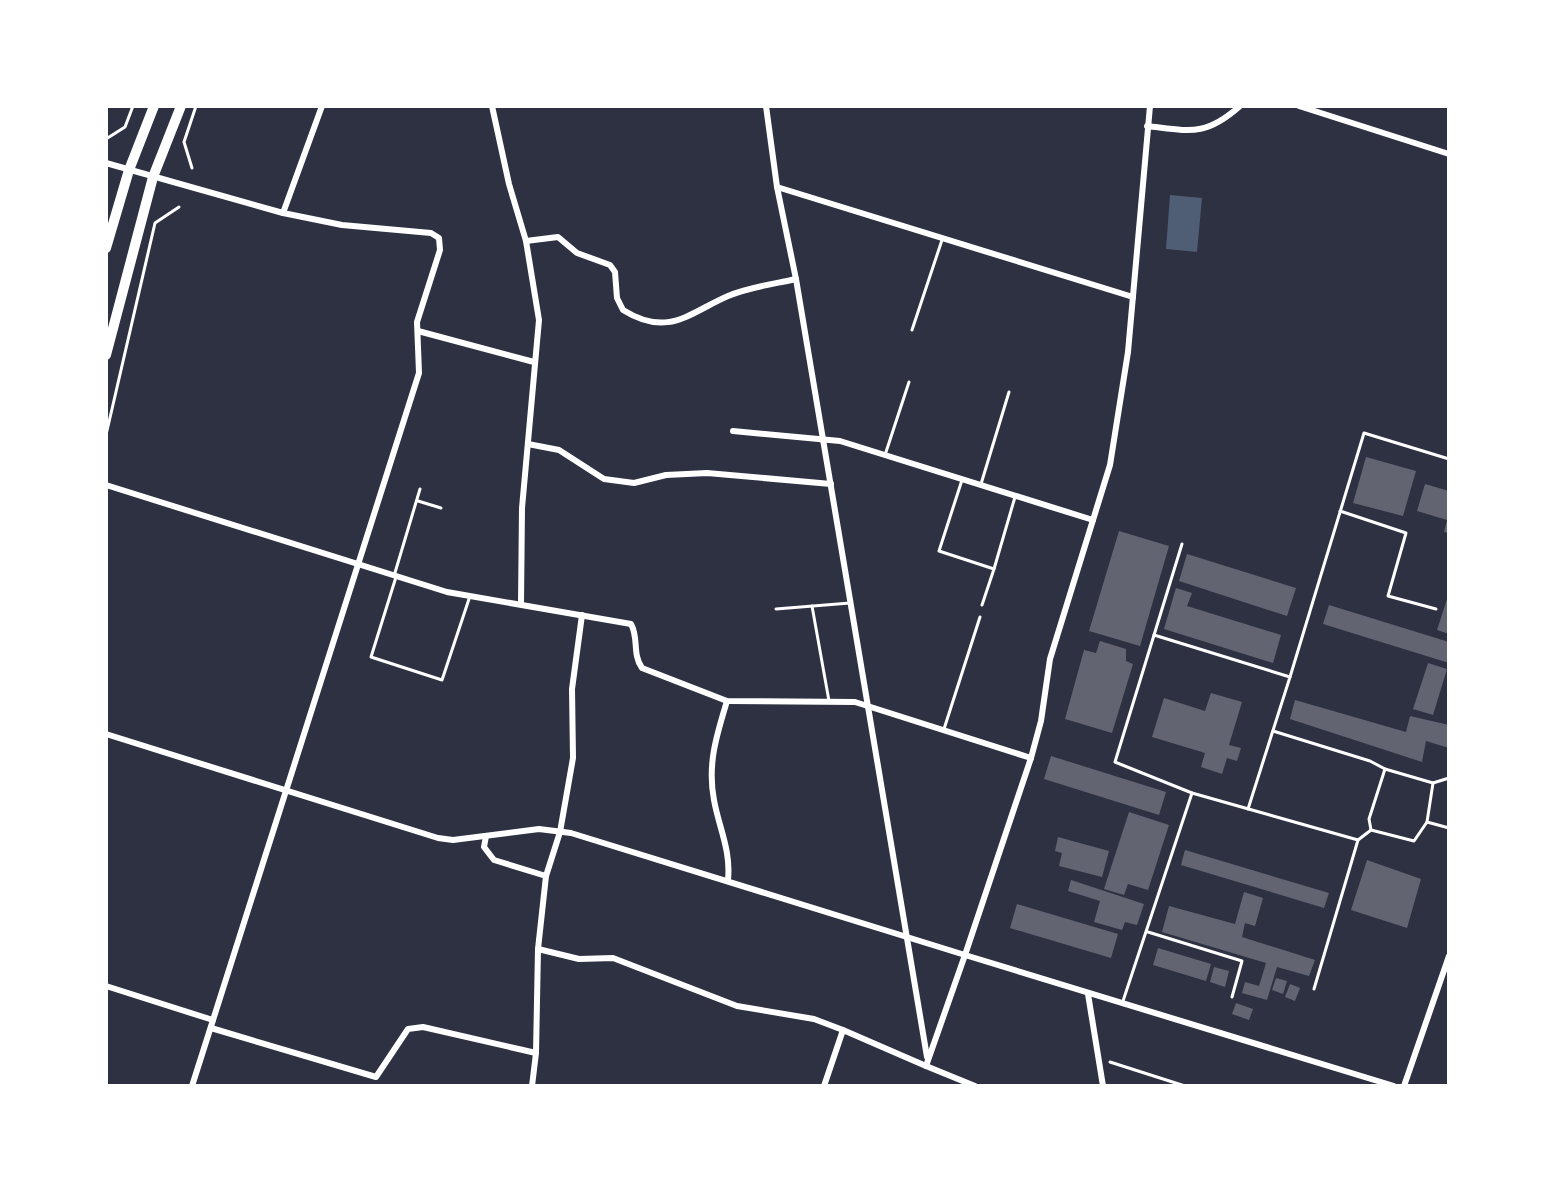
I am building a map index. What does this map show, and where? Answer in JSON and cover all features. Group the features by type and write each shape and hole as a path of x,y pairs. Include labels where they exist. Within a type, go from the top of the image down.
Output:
{"highway":[{"path":"106,248 129,170 154,106"},
{"path":"106,355 153,177 181,106"}],"street":[{"path":"283,213 322,106"},
{"path":"492,106 509,184 526,241 539,320 522,508 521,603"},
{"path":"766,106 777,187 796,279 927,1062"},
{"path":"927,1062 1031,758 1041,721 1050,659 1110,465 1133,297 1150,106"},
{"path":"1147,126 1197,131 1217,126 1240,106"},
{"path":"1299,106 1449,154"},
{"path":"106,163 283,213 342,225 431,233 439,238 440,250 417,322 419,373 192,1086"},
{"path":"777,187 1133,297"},
{"path":"526,241 558,237 577,253 610,265 615,272 617,298 623,310 655,322 684,321 730,295 796,279"},
{"path":"418,331 534,362"},
{"path":"733,431 823,439 885,455 1093,520"},
{"path":"528,444 559,450 604,479 634,483 666,475 707,473 831,484"},
{"path":"106,485 395,576 470,596 631,624 636,632 636,660 642,668 727,701 829,701 867,706 1031,758"},
{"path":"532,1086 536,1053 538,949 546,876 560,832 573,758 572,689 582,615"},
{"path":"727,701 711,767 713,798 729,848 728,880"},
{"path":"106,734 438,838 453,840 539,829 560,832 728,880 1088,994 1394,1086"},
{"path":"486,836 484,847 494,860 546,876"},
{"path":"538,949 579,959 613,958 737,1006 814,1019 927,1062 975,1086"},
{"path":"1404,1086 1449,956"},
{"path":"106,986 376,1077 408,1029 423,1027 536,1053"},
{"path":"1088,994 1103,1086"},
{"path":"824,1086 843,1030"}],"lane":[{"path":"912,330 942,240"},
{"path":"885,455 909,382"},
{"path":"980,486 1009,392"},
{"path":"1248,809 1364,433 1449,459"},
{"path":"962,480 939,551 994,569"},
{"path":"420,489 371,657 442,680 470,596"},
{"path":"982,605 1015,497"},
{"path":"417,500 441,508"},
{"path":"1340,511 1406,533 1388,596 1436,609"},
{"path":"1182,544 1115,762 1192,793 1358,840"},
{"path":"776,609 850,603"},
{"path":"812,606 829,701"},
{"path":"944,729 980,617"},
{"path":"1154,635 1290,677"},
{"path":"1273,731 1433,783 1449,778"},
{"path":"1371,830 1369,819 1385,769"},
{"path":"1371,830 1414,841 1427,822 1433,783"},
{"path":"1122,1004 1192,793"},
{"path":"1427,822 1449,828"},
{"path":"1314,989 1358,840 1371,830"},
{"path":"1147,932 1242,961 1232,997"}],"path":[{"path":"106,139 125,127 133,106"},
{"path":"192,168 184,142 196,106"},
{"path":"106,435 155,223 179,207"},
{"path":"1098,1059 1185,1086"}],"water":[{"path":"1170,195 1202,198 1197,252 1166,249"}],"building":[{"path":"1366,457 1416,471 1403,516 1353,503"},
{"path":"1425,484 1449,491 1449,533 1444,532 1447,520 1417,511"},
{"path":"1119,531 1169,546 1140,646 1089,631"},
{"path":"1187,554 1296,588 1287,616 1179,581"},
{"path":"1176,588 1192,593 1187,606 1281,635 1273,663 1164,629"},
{"path":"1449,593 1449,634 1437,630"},
{"path":"1329,605 1449,642 1449,663 1323,624"},
{"path":"1100,641 1126,649 1126,661 1133,664 1112,733 1065,719 1084,650 1096,653"},
{"path":"1428,663 1447,669 1433,715 1413,709"},
{"path":"1211,693 1242,702 1229,745 1241,748 1237,761 1227,758 1222,774 1201,767 1205,753 1152,737 1164,698 1205,711"},
{"path":"1295,700 1406,732 1410,716 1449,725 1449,748 1426,741 1422,762 1290,719"},
{"path":"1051,756 1166,792 1159,815 1044,779"},
{"path":"1129,812 1169,825 1148,890 1128,884 1124,895 1104,889"},
{"path":"1058,837 1109,851 1102,877 1059,866 1062,853 1055,851"},
{"path":"1185,850 1329,893 1324,908 1181,865"},
{"path":"1367,860 1421,879 1407,928 1351,910"},
{"path":"1071,880 1144,904 1137,925 1125,922 1122,930 1094,922 1100,901 1068,891"},
{"path":"1244,892 1263,898 1255,926 1245,923 1242,937 1315,960 1309,976 1277,967 1267,1000 1242,993 1245,982 1259,986 1266,963 1162,932 1169,906 1235,924"},
{"path":"1017,904 1118,934 1111,958 1010,928"},
{"path":"1158,948 1211,964 1206,981 1153,965"},
{"path":"1214,967 1229,971 1225,987 1210,982"},
{"path":"1276,978 1287,981 1283,994 1272,990"},
{"path":"1290,984 1300,988 1295,1001 1285,997"},
{"path":"1236,1003 1253,1009 1249,1020 1232,1014"}]}
